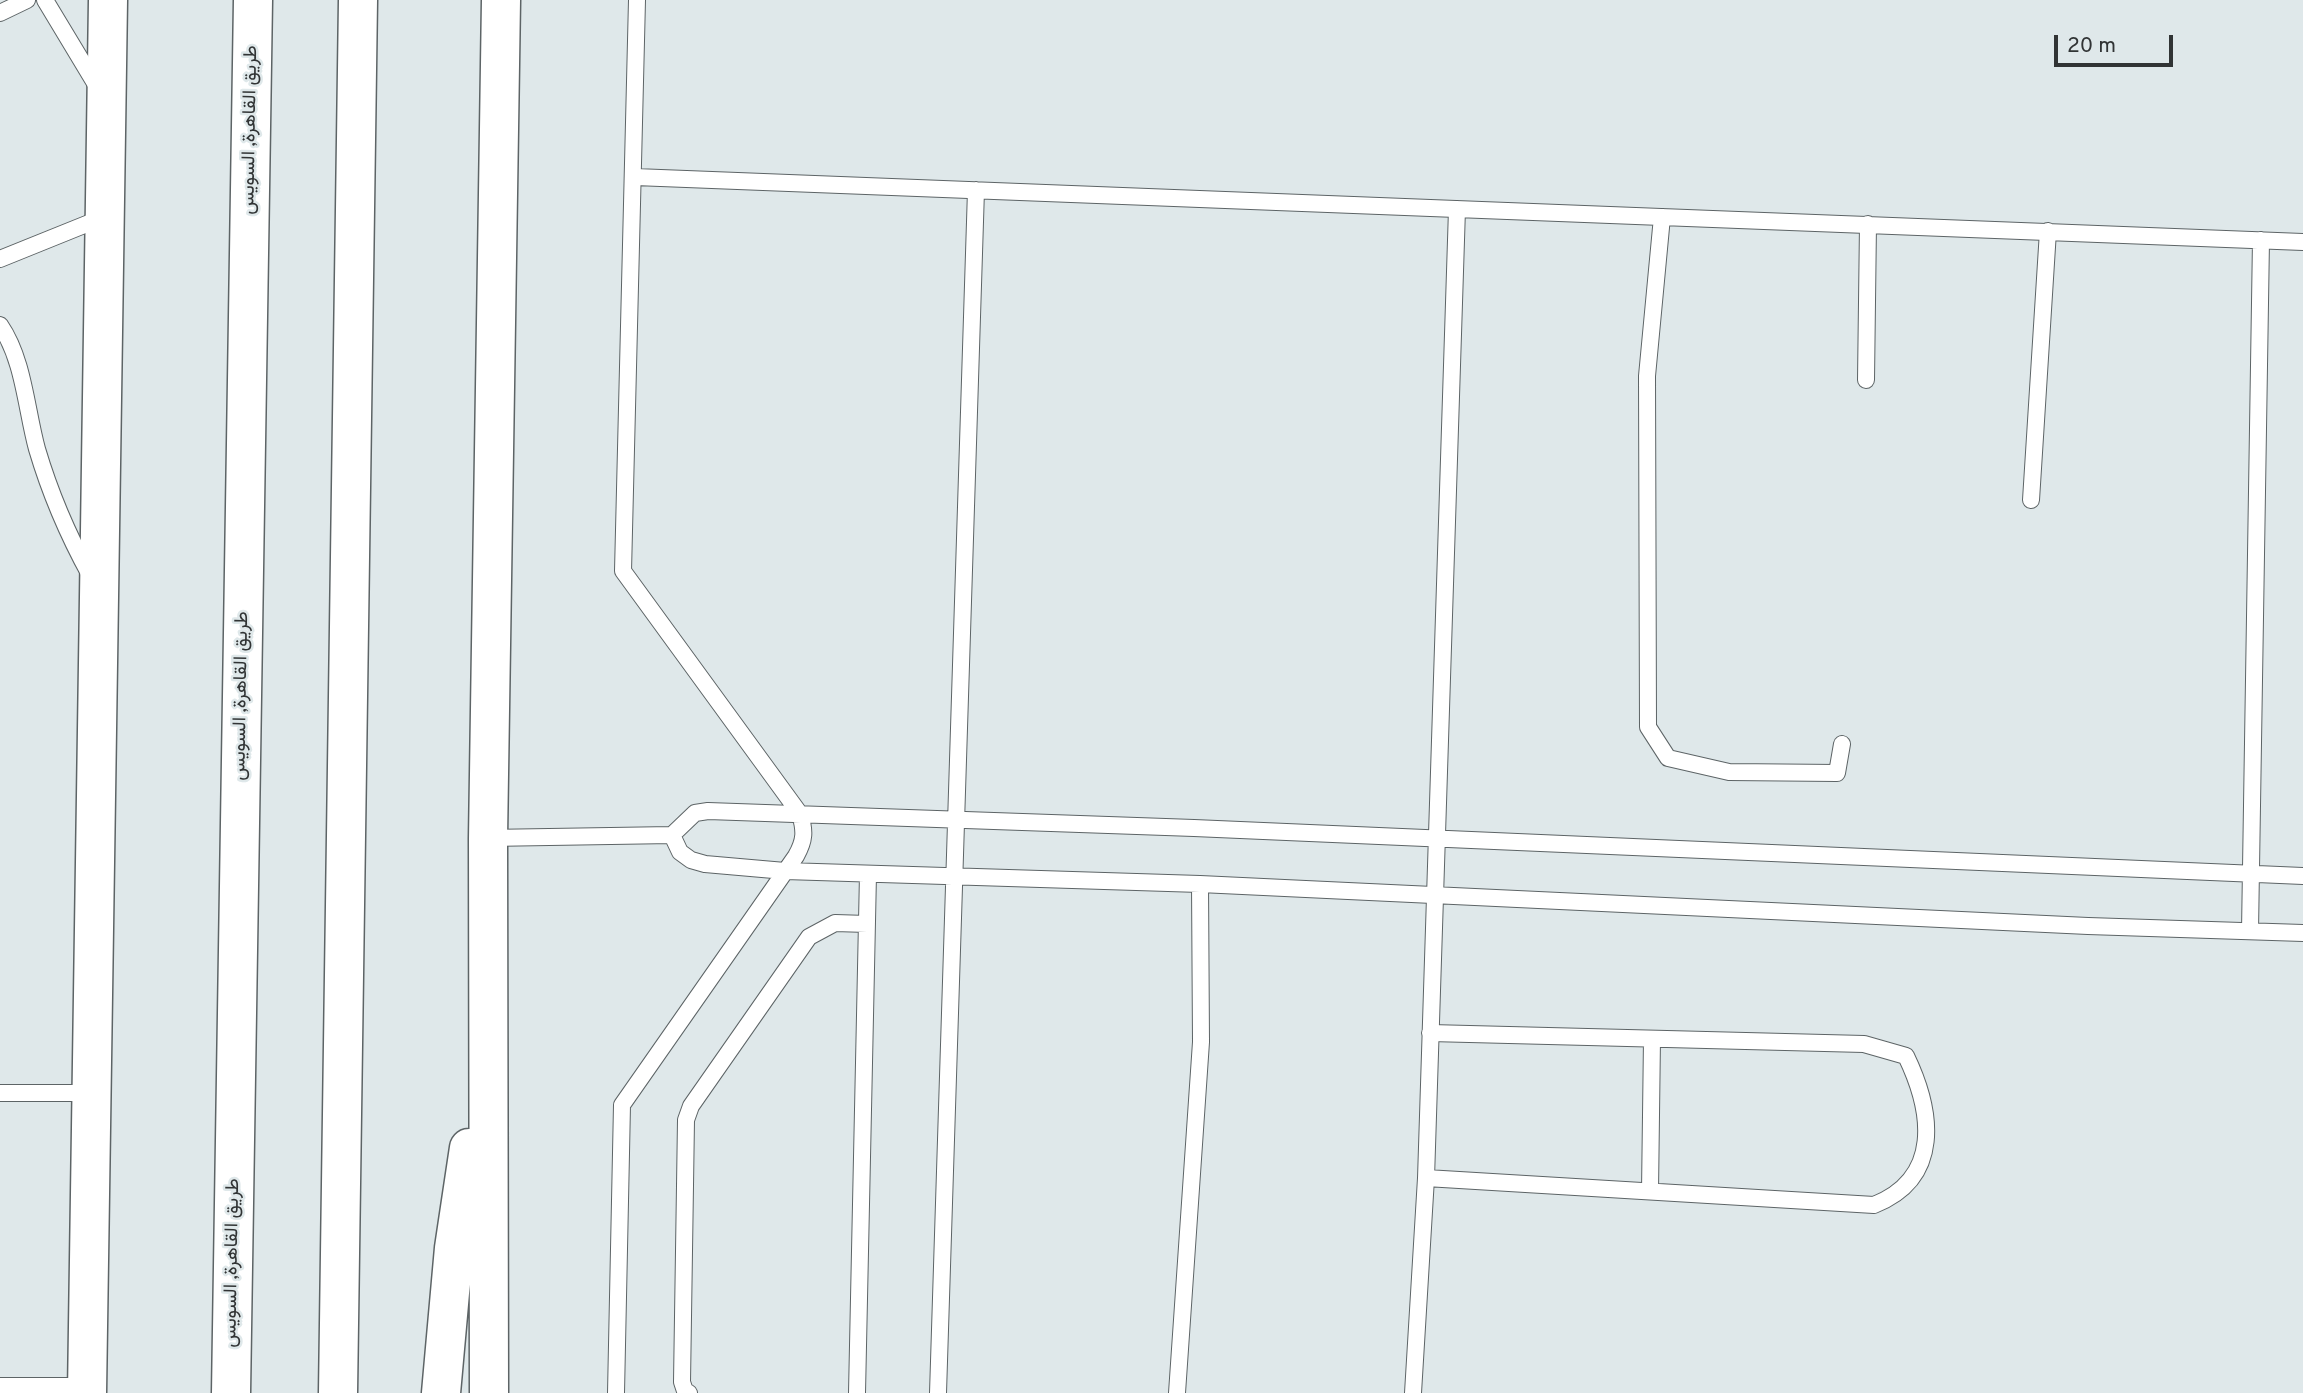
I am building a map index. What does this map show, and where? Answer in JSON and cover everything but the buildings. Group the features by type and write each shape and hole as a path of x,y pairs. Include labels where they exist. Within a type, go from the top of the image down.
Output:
{"main road":[{"path":"87,1390 108,0"},
{"name":"طريق القاهرة, السويس","path":"231,1393 253,0"},
{"path":"338,1393 358,0"},
{"path":"489,1393 488,838 501,0"},
{"path":"441,1393 454,1248 488,1053"}],"lane":[{"path":"0,13 27,0"},
{"path":"45,0 107,102"},
{"path":"616,1393 622,1105 785,871 803,843 805,830 800,814 623,571 635,177 637,0"},
{"path":"635,177 2303,242"},
{"path":"938,1393 976,190"},
{"path":"1413,1393 1426,1178 1436,840 1447,600 1457,209"},
{"path":"0,259 104,217"},
{"path":"1662,217 1647,376 1648,727 1668,758 1729,772 1837,773 1842,744"},
{"path":"1866,380 1868,224"},
{"path":"2031,500 2048,232"},
{"path":"2249,931 2261,240"},
{"path":"0,324 17,365 37,449 54,499 100,593"},
{"path":"488,838 671,835 695,813 800,814 1194,828 2303,876"},
{"path":"671,835 680,852 691,860 785,871 1200,884 2303,933"},
{"path":"857,1393 869,874"},
{"path":"1177,1393 1201,1042 1200,884"},
{"path":"689,1393 685,1391 682,1382 687,1120 691,1106 809,937 835,923 867,924"},
{"path":"1426,1178 1874,1205 1897,1196 1920,1165 1928,1124 1918,1081 1906,1056 1864,1044 1430,1032"},
{"path":"1650,1191 1652,1039"},
{"path":"0,1093 92,1093"},
{"path":"0,1386 87,1390"}]}
